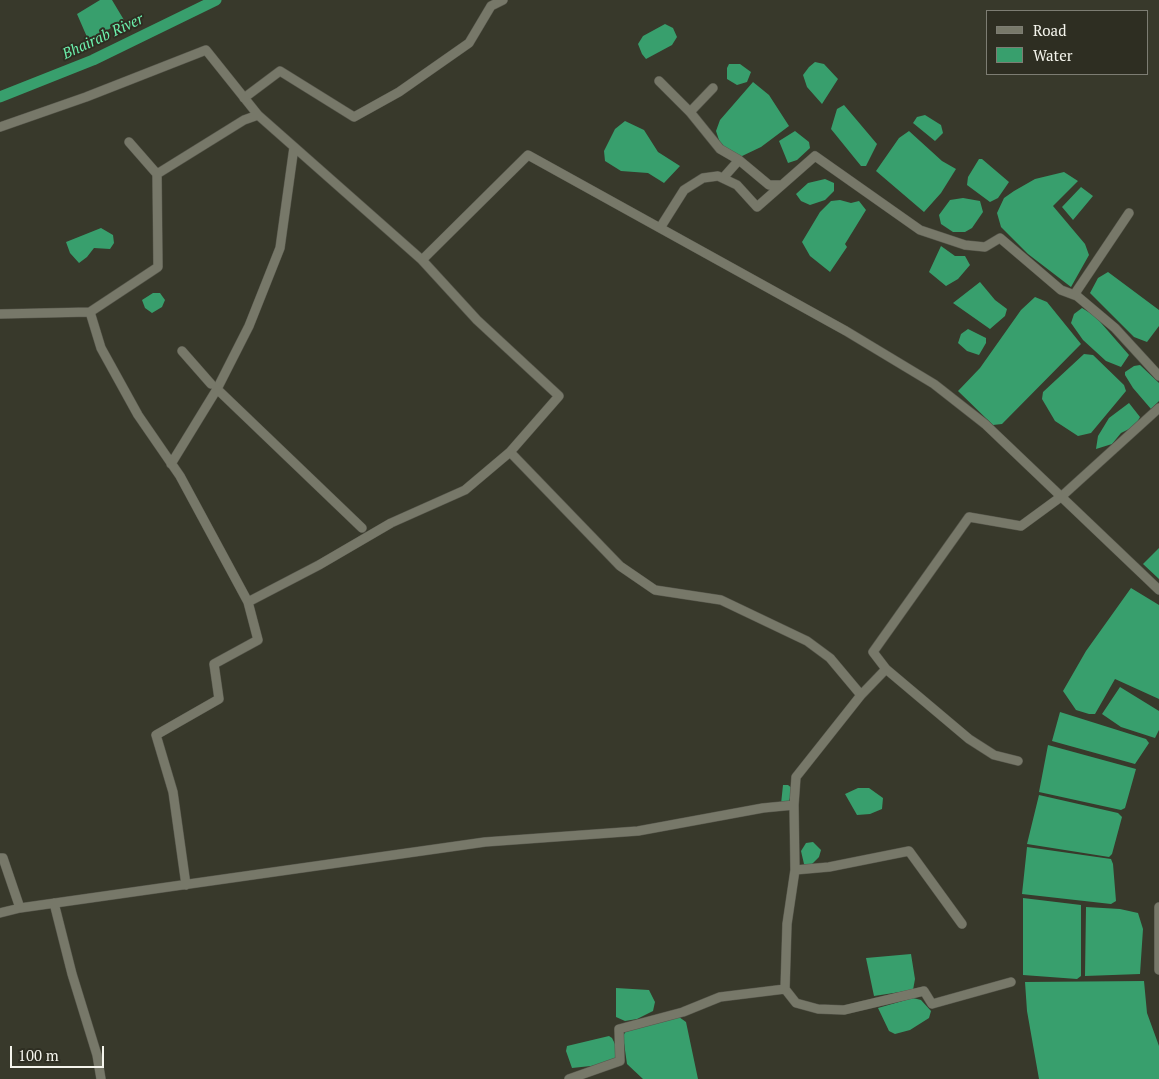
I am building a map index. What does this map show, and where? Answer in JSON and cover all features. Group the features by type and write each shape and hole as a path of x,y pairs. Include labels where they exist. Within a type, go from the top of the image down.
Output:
{"street":[{"path":"244,98 280,71 354,117 399,92 469,43 491,6 503,0"},
{"path":"0,127 86,97 206,50 258,115 422,260 477,320 559,396 510,452 465,490 391,523 319,565 248,602"},
{"path":"659,81 690,112 720,150 739,160 769,185 781,185"},
{"path":"690,112 713,88"},
{"path":"157,174 244,120 258,115"},
{"path":"0,314 90,312 158,267 157,174 129,142"},
{"path":"171,464 249,326 280,248 294,147"},
{"path":"422,260 528,155 846,331 934,384 985,424 1159,590"},
{"path":"660,228 684,190 703,178 718,176 737,185 757,207 816,156 920,230 965,245 985,247 1000,238 1061,290 1077,296 1115,328 1159,376"},
{"path":"723,178 739,160"},
{"path":"1077,296 1078,288 1129,213"},
{"path":"90,312 106,357 138,415 171,464 248,602 258,640 214,664 219,699 156,735 173,792 186,885"},
{"path":"182,351 214,387 362,528"},
{"path":"1018,761 994,755 969,739 886,669 873,652 969,517 1021,526 1062,496 1159,408"},
{"path":"510,452 620,566 655,590 721,600 807,642 830,658 861,695"},
{"path":"886,669 861,695 796,777 794,805 795,870 787,924 785,989 796,1003 818,1009 844,1010 924,992 932,1004 1011,982"},
{"path":"0,913 54,903 485,842 638,831 763,808 794,805"},
{"path":"795,870 829,867 909,851 962,924"},
{"path":"0,858 3,858 20,908"},
{"path":"54,903 72,974 97,1055 101,1079"},
{"path":"1159,908 1159,970"},
{"path":"569,1079 620,1061 619,1029 683,1012 720,997 785,989"}],"water":[{"path":"100,0 112,0 124,20 91,40 87,37 77,14"},
{"path":"665,24 673,28 677,37 672,45 646,59 638,44 643,36"},
{"path":"815,62 824,64 838,79 822,104 807,87 803,75"},
{"path":"729,64 740,64 751,72 747,82 737,85 727,79"},
{"path":"753,82 769,95 789,126 761,147 740,157 722,149 716,131 720,120"},
{"path":"844,105 877,144 866,166 861,166 831,129 837,109"},
{"path":"925,115 941,125 943,133 935,141 913,123 917,117"},
{"path":"625,121 644,130 658,152 680,166 664,183 648,173 621,171 605,161 604,151 615,129"},
{"path":"795,131 809,142 810,148 797,160 788,163 779,141"},
{"path":"909,131 942,161 956,169 941,193 924,212 876,171 899,138"},
{"path":"979,159 982,159 1009,182 998,198 990,202 967,185 968,177"},
{"path":"1064,172 1078,181 1053,206 1085,244 1089,255 1071,287 1028,254 1001,227 997,213 1004,198 1014,191 1035,179"},
{"path":"825,179 834,183 834,191 825,200 810,205 801,201 796,194 808,183"},
{"path":"1081,187 1093,196 1073,220 1062,207"},
{"path":"963,198 980,201 983,212 972,228 965,232 953,232 941,224 939,215 950,200"},
{"path":"840,200 851,203 859,201 866,210 845,244 847,247 830,272 810,256 802,242 820,212 831,201"},
{"path":"101,228 113,235 114,243 110,249 94,248 79,263 70,253 66,242"},
{"path":"941,246 955,256 965,256 970,265 958,279 946,286 929,272"},
{"path":"1108,272 1159,310 1159,326 1147,342 1134,337 1090,293 1098,278"},
{"path":"980,282 995,300 1007,309 1005,316 990,329 953,303"},
{"path":"153,293 160,293 165,300 162,307 152,313 145,308 142,300"},
{"path":"1035,297 1047,302 1081,344 1002,424 993,425 958,391 980,368 1021,310"},
{"path":"1082,308 1095,316 1129,355 1121,367 1106,361 1083,340 1071,323 1074,314"},
{"path":"968,329 986,338 986,343 979,355 967,351 958,343 961,334"},
{"path":"1084,354 1093,355 1124,385 1126,391 1091,433 1078,436 1055,421 1042,399 1043,392"},
{"path":"1140,365 1159,383 1159,401 1151,409 1133,388 1125,375 1125,372 1134,366"},
{"path":"1129,403 1140,417 1135,426 1121,433 1112,444 1096,449 1098,436 1109,418"},
{"path":"1159,548 1159,579 1143,564"},
{"path":"1131,588 1159,605 1159,699 1115,679 1095,714 1076,710 1063,691 1086,651"},
{"path":"1120,687 1159,711 1159,730 1155,738 1121,727 1102,714"},
{"path":"1060,712 1146,739 1149,743 1135,764 1052,741"},
{"path":"1048,745 1136,769 1125,808 1121,810 1039,792"},
{"path":"783,785 788,785 793,789 788,804 781,804"},
{"path":"858,788 869,788 883,798 882,809 870,814 857,815 845,794"},
{"path":"1039,795 1118,813 1122,817 1112,854 1109,857 1027,844"},
{"path":"813,842 821,850 819,857 812,864 804,864 801,851 806,843"},
{"path":"1027,847 1111,859 1116,901 1111,904 1022,894"},
{"path":"1023,898 1081,905 1081,976 1077,979 1023,975"},
{"path":"1086,907 1120,909 1138,913 1143,929 1140,974 1085,976"},
{"path":"911,954 915,979 913,990 874,996 866,958"},
{"path":"1144,981 1147,1013 1159,1046 1159,1079 1039,1079 1027,1011 1025,982"},
{"path":"616,988 649,990 655,1002 653,1011 637,1019 625,1021 616,1017"},
{"path":"913,998 921,1000 931,1011 929,1018 910,1030 895,1034 889,1031 878,1008"},
{"path":"679,1017 686,1022 698,1079 643,1079 627,1064 623,1036 626,1031"},
{"path":"609,1036 618,1050 615,1060 600,1065 572,1068 566,1051 567,1046"}],"waterway":[{"name":"Bhairab River","path":"0,97 93,60 216,0"}]}
